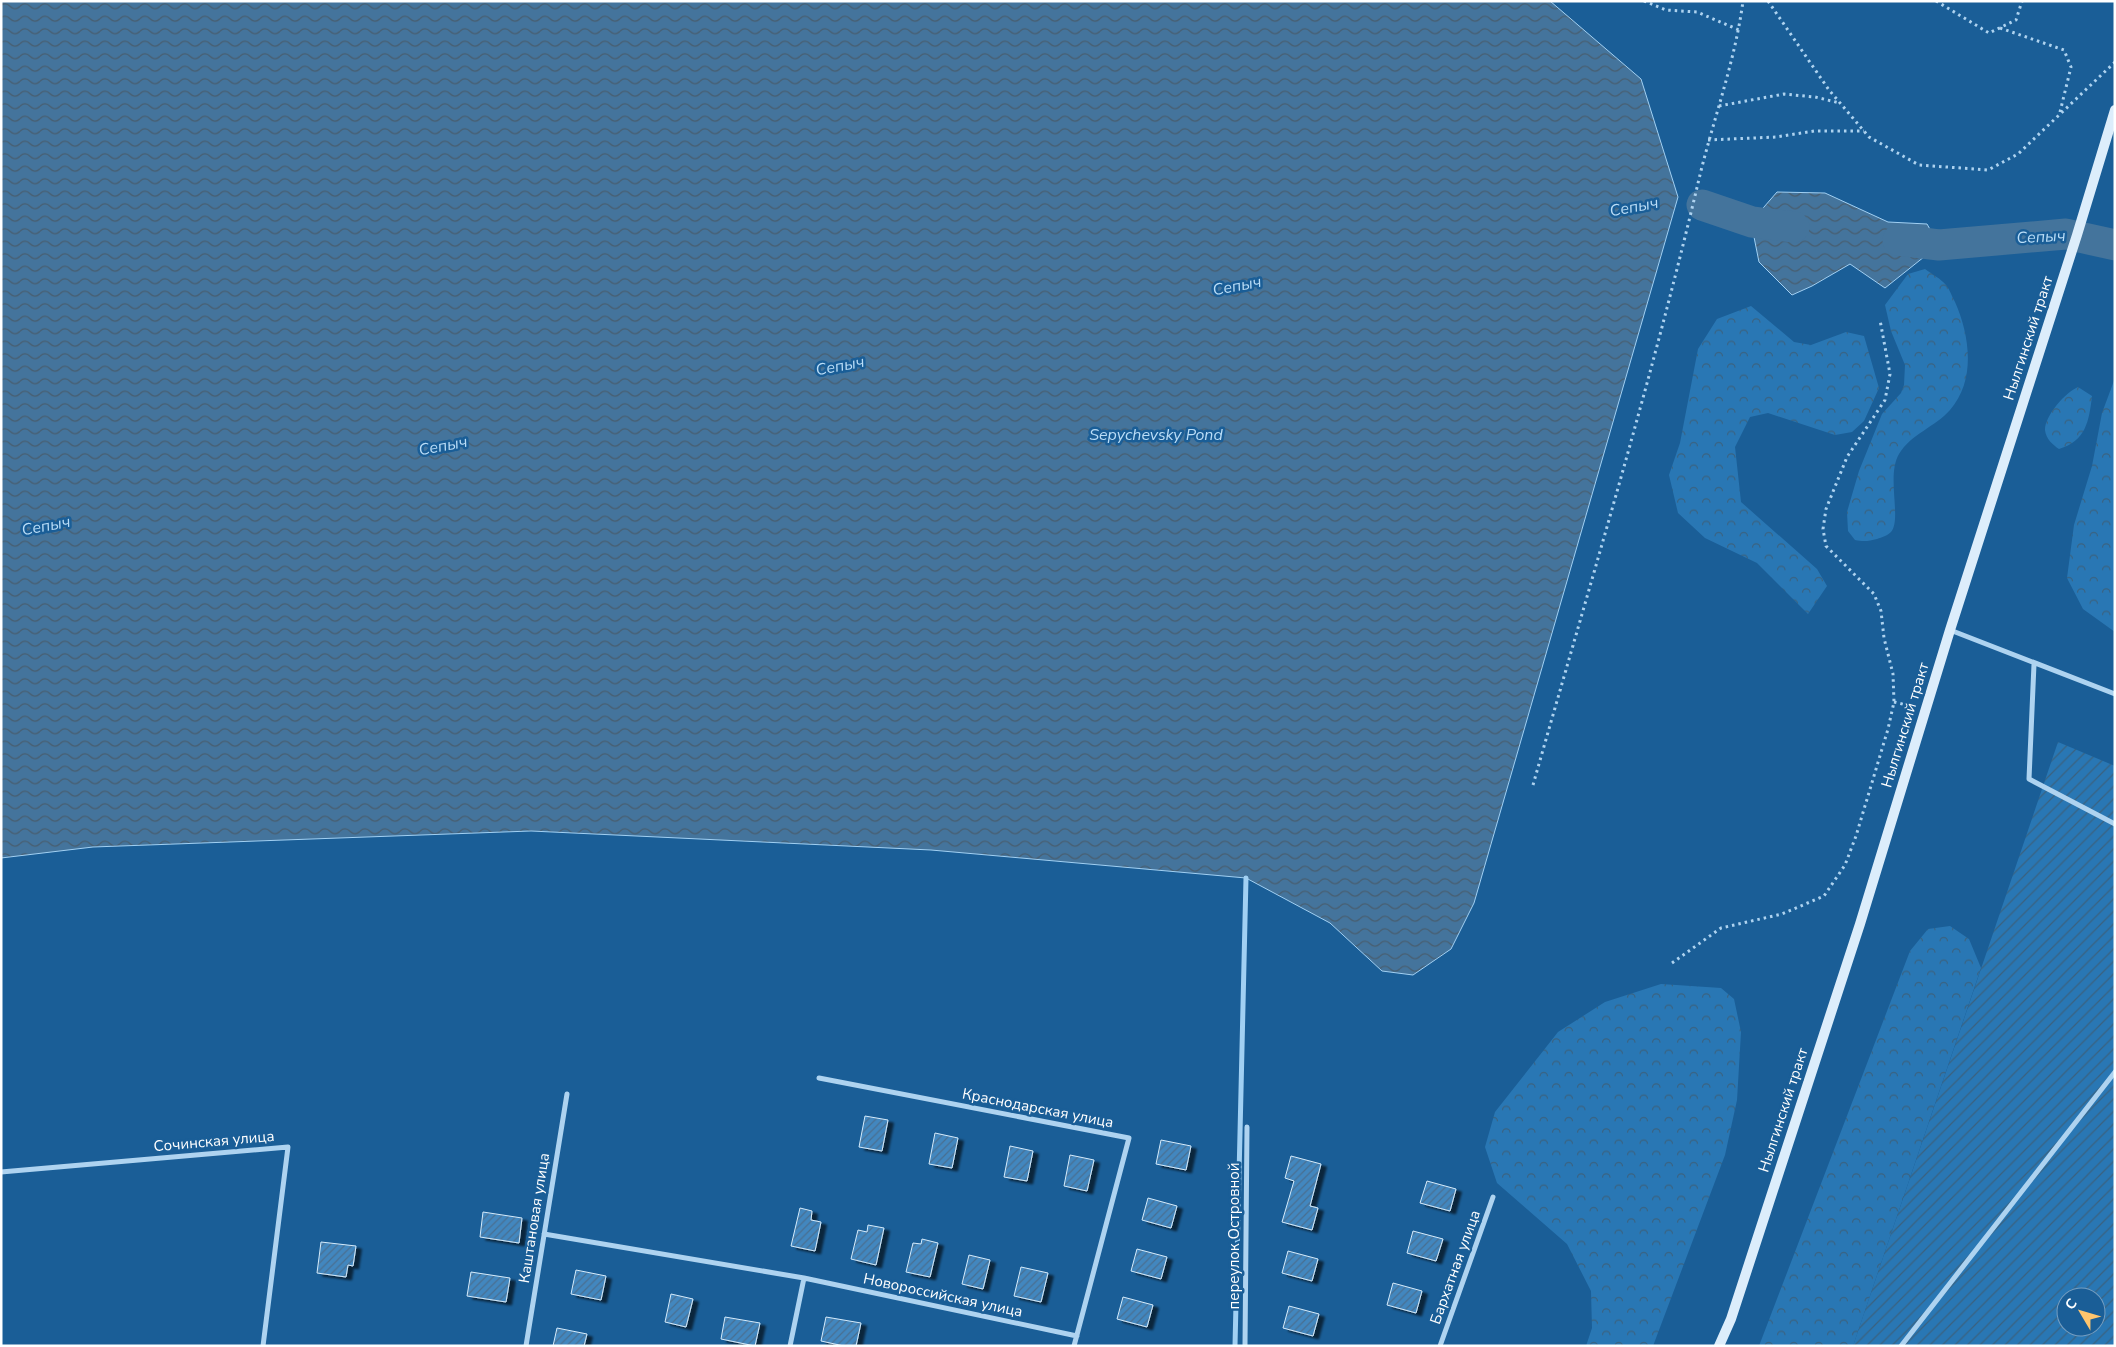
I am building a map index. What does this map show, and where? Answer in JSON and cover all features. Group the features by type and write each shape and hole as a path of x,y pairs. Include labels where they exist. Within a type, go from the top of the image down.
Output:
{"main road":[{"name":"Нылгинский тракт","path":"1719,1346 1734,1310 1860,924 1950,630 2066,270 2115,110"}],"street":[{"path":"1950,630 2115,694"},
{"path":"2034,664 2028,779 2115,824"},
{"path":"1901,1346 2115,1072"},
{"name":"Краснодарская улица","path":"819,1078 1129,1138 1074,1346"},
{"name":"Каштановая улица","path":"526,1346 567,1094"},
{"name":"переулок Островной","path":"1245,1346 1247,1127"},
{"name":"Сочинская улица","path":"1,1172 288,1147 263,1346"},
{"name":"Бархатная улица","path":"1440,1346 1493,1197"},
{"name":"Новороссийская улица","path":"544,1234 804,1278 1076,1336"},
{"path":"790,1346 804,1278"}],"path":[{"path":"1644,1 1666,10 1697,12 1740,30"},
{"path":"1533,785 1651,368 1708,140 1740,30 1743,1"},
{"path":"1768,1 1829,90 1869,137 1920,165 1988,170 2018,154 2115,62"},
{"path":"1936,1 1989,33 2016,20 2022,1"},
{"path":"2000,28 2064,50 2071,67 2060,114"},
{"path":"1719,106 1784,94 1815,97 1840,104"},
{"path":"1708,140 1776,137 1814,131 1864,131"},
{"path":"1672,964 1721,928 1782,914 1824,896 1845,865 1856,836 1888,730 1894,702 1893,674 1884,638 1881,611 1874,594 1826,546 1823,529 1826,509 1847,457 1885,400 1890,374 1880,320"},
{"path":"1894,702 1925,710"}],"green space":[{"path":"1925,269 1946,285 1960,315 1967,343 1968,358 1964,385 1950,410 1910,441 1899,454 1895,463 1895,517 1891,532 1874,540 1855,540 1848,531 1847,512 1859,471 1882,414 1901,393 1904,385 1905,365 1891,331 1885,305 1908,274"},
{"path":"1751,306 1794,342 1811,345 1846,332 1864,336 1879,388 1864,421 1852,432 1835,435 1768,413 1750,417 1735,447 1741,502 1817,569 1827,586 1808,614 1757,563 1705,538 1678,513 1669,475 1680,443 1698,349 1717,319"},
{"path":"2115,378 2115,632 2083,609 2067,578 2074,525 2092,466 2102,413"},
{"path":"2078,387 2092,396 2087,422 2081,435 2075,441 2059,449 2048,439 2045,430 2046,424 2057,405"},
{"path":"2058,742 2115,766 2115,1346 1853,1346"},
{"path":"1950,926 1969,939 1981,968 1853,1346 1759,1346 1910,951 1928,929"},
{"path":"1661,984 1721,988 1734,999 1741,1032 1737,1100 1725,1155 1653,1346 1586,1346 1592,1328 1591,1291 1567,1244 1497,1183 1485,1147 1495,1112 1558,1032 1605,1002"}],"water":[{"name":"Sepychevsky Pond","path":"1,1 1550,1 1641,79 1678,197 1474,903 1451,949 1413,975 1382,971 1330,923 1246,878 931,850 531,831 93,847 1,858"},
{"path":"1777,192 1825,193 1888,222 1927,224 1939,245 1885,288 1850,264 1792,295 1759,262 1751,222"}],"building":[{"path":"865,1116 888,1120 882,1151 859,1147"},
{"path":"935,1133 958,1138 952,1168 929,1164"},
{"path":"1161,1140 1191,1146 1186,1170 1156,1164"},
{"path":"1010,1146 1033,1151 1027,1181 1004,1177"},
{"path":"1070,1155 1094,1160 1087,1191 1064,1186"},
{"path":"1291,1156 1321,1164 1310,1206 1318,1208 1312,1230 1282,1222 1294,1181 1285,1178"},
{"path":"1427,1181 1456,1189 1450,1211 1420,1203"},
{"path":"1148,1198 1177,1206 1171,1228 1142,1220"},
{"path":"800,1208 812,1211 811,1220 821,1222 815,1251 791,1246"},
{"path":"483,1212 522,1218 519,1243 480,1237"},
{"path":"868,1225 884,1228 876,1265 851,1259 858,1230 867,1232"},
{"path":"1413,1231 1443,1239 1436,1261 1407,1253"},
{"path":"922,1239 938,1243 930,1277 906,1272 913,1243 921,1244"},
{"path":"321,1242 356,1246 353,1266 348,1265 346,1277 317,1273"},
{"path":"1137,1249 1167,1257 1161,1279 1131,1271"},
{"path":"1288,1251 1318,1259 1312,1281 1282,1273"},
{"path":"969,1255 990,1260 983,1289 962,1284"},
{"path":"1021,1267 1048,1273 1041,1302 1014,1296"},
{"path":"576,1270 606,1276 601,1300 571,1294"},
{"path":"471,1272 510,1278 506,1302 467,1296"},
{"path":"1393,1283 1422,1291 1416,1313 1387,1305"},
{"path":"671,1294 693,1299 686,1327 665,1322"},
{"path":"1123,1297 1153,1305 1147,1327 1117,1319"},
{"path":"1289,1306 1319,1314 1313,1336 1283,1328"},
{"path":"725,1317 760,1323 755,1346 721,1339"},
{"path":"826,1317 861,1323 856,1346 844,1346 821,1341"},
{"path":"557,1328 587,1334 584,1346 553,1346"}],"waterway":[{"name":"Сепыч","path":"1702,205 1752,222 1794,227"},
{"name":"Сепыч","path":"1898,240 1939,245 2066,234 2115,245"},
{"path":"1235,1346 1246,878"}]}
